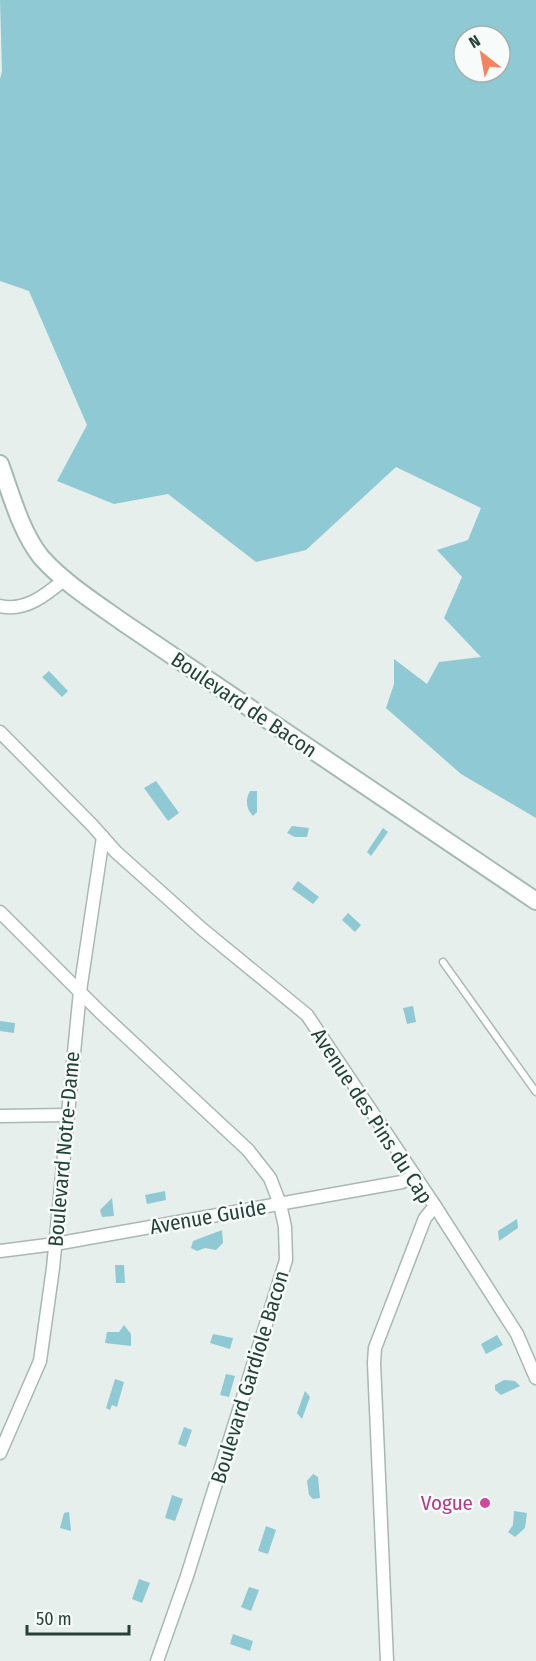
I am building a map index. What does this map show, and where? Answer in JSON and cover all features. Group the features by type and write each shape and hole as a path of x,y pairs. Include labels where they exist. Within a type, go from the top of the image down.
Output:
{"street":[{"name":"Boulevard de Bacon","path":"0,464 21,519 40,556 65,579 124,623 536,901"},
{"path":"0,606 13,609 43,597 65,579"},
{"name":"Avenue des Pins du Cap","path":"0,732 103,837 202,929 308,1015 435,1206 425,1218 375,1348 387,1661"},
{"name":"Boulevard Notre-Dame","path":"0,1453 40,1361 55,1244 80,991 103,837"},
{"name":"Boulevard Gardiole Bacon","path":"0,912 248,1150 270,1178 280,1204 285,1227 286,1260 187,1576 157,1661"},
{"path":"0,1116 67,1115"},
{"name":"Avenue Guide","path":"0,1251 55,1244 402,1182 414,1176"},
{"path":"435,1206 517,1334 536,1378"}],"lane":[{"path":"443,962 536,1092"}],"water":[{"path":"0,0 536,0 536,818 461,774 386,708 394,684 394,659 427,684 439,662 481,657 444,618 462,577 437,550 468,540 481,508 396,467 306,550 256,562 168,494 114,504 57,481 87,425 29,291 0,281 0,79 2,71"},
{"path":"49,671 68,691 62,697 42,677"},
{"path":"156,781 179,813 168,821 144,788"},
{"path":"250,791 257,791 257,812 253,816 247,804"},
{"path":"292,826 309,828 307,837 295,837 287,833"},
{"path":"383,828 388,832 371,856 367,852"},
{"path":"298,881 319,897 313,904 292,889"},
{"path":"348,913 361,925 355,932 342,920"},
{"path":"413,1006 416,1022 407,1024 403,1008"},
{"path":"0,1021 15,1023 14,1033 0,1031"},
{"path":"165,1191 166,1200 147,1204 145,1195"},
{"path":"112,1198 114,1216 102,1217 100,1210"},
{"path":"517,1219 518,1228 499,1241 498,1231"},
{"path":"222,1230 223,1243 216,1250 205,1248 197,1251 191,1248 193,1241"},
{"path":"115,1265 124,1265 125,1283 116,1283"},
{"path":"124,1325 131,1334 131,1346 105,1343 107,1332 119,1332"},
{"path":"213,1334 233,1338 230,1349 210,1343"},
{"path":"497,1335 503,1345 486,1354 481,1344"},
{"path":"226,1374 235,1376 229,1397 220,1395"},
{"path":"115,1379 124,1382 117,1407 112,1405 110,1410 106,1408"},
{"path":"504,1380 515,1381 520,1386 501,1395 495,1390 495,1385"},
{"path":"305,1391 310,1397 302,1419 297,1413"},
{"path":"184,1427 192,1430 186,1447 178,1444"},
{"path":"313,1474 318,1477 320,1498 313,1499 309,1495 307,1481"},
{"path":"172,1495 183,1499 175,1521 165,1518"},
{"path":"514,1511 527,1513 525,1528 515,1537 508,1532 513,1525"},
{"path":"69,1512 71,1531 60,1528 64,1513"},
{"path":"266,1526 276,1530 268,1554 258,1551"},
{"path":"139,1579 150,1583 142,1603 132,1599"},
{"path":"249,1587 259,1590 251,1611 241,1607"},
{"path":"233,1634 253,1641 250,1651 230,1644"}],"place":[{"name":"Vogue","path":"485,1503"}]}
